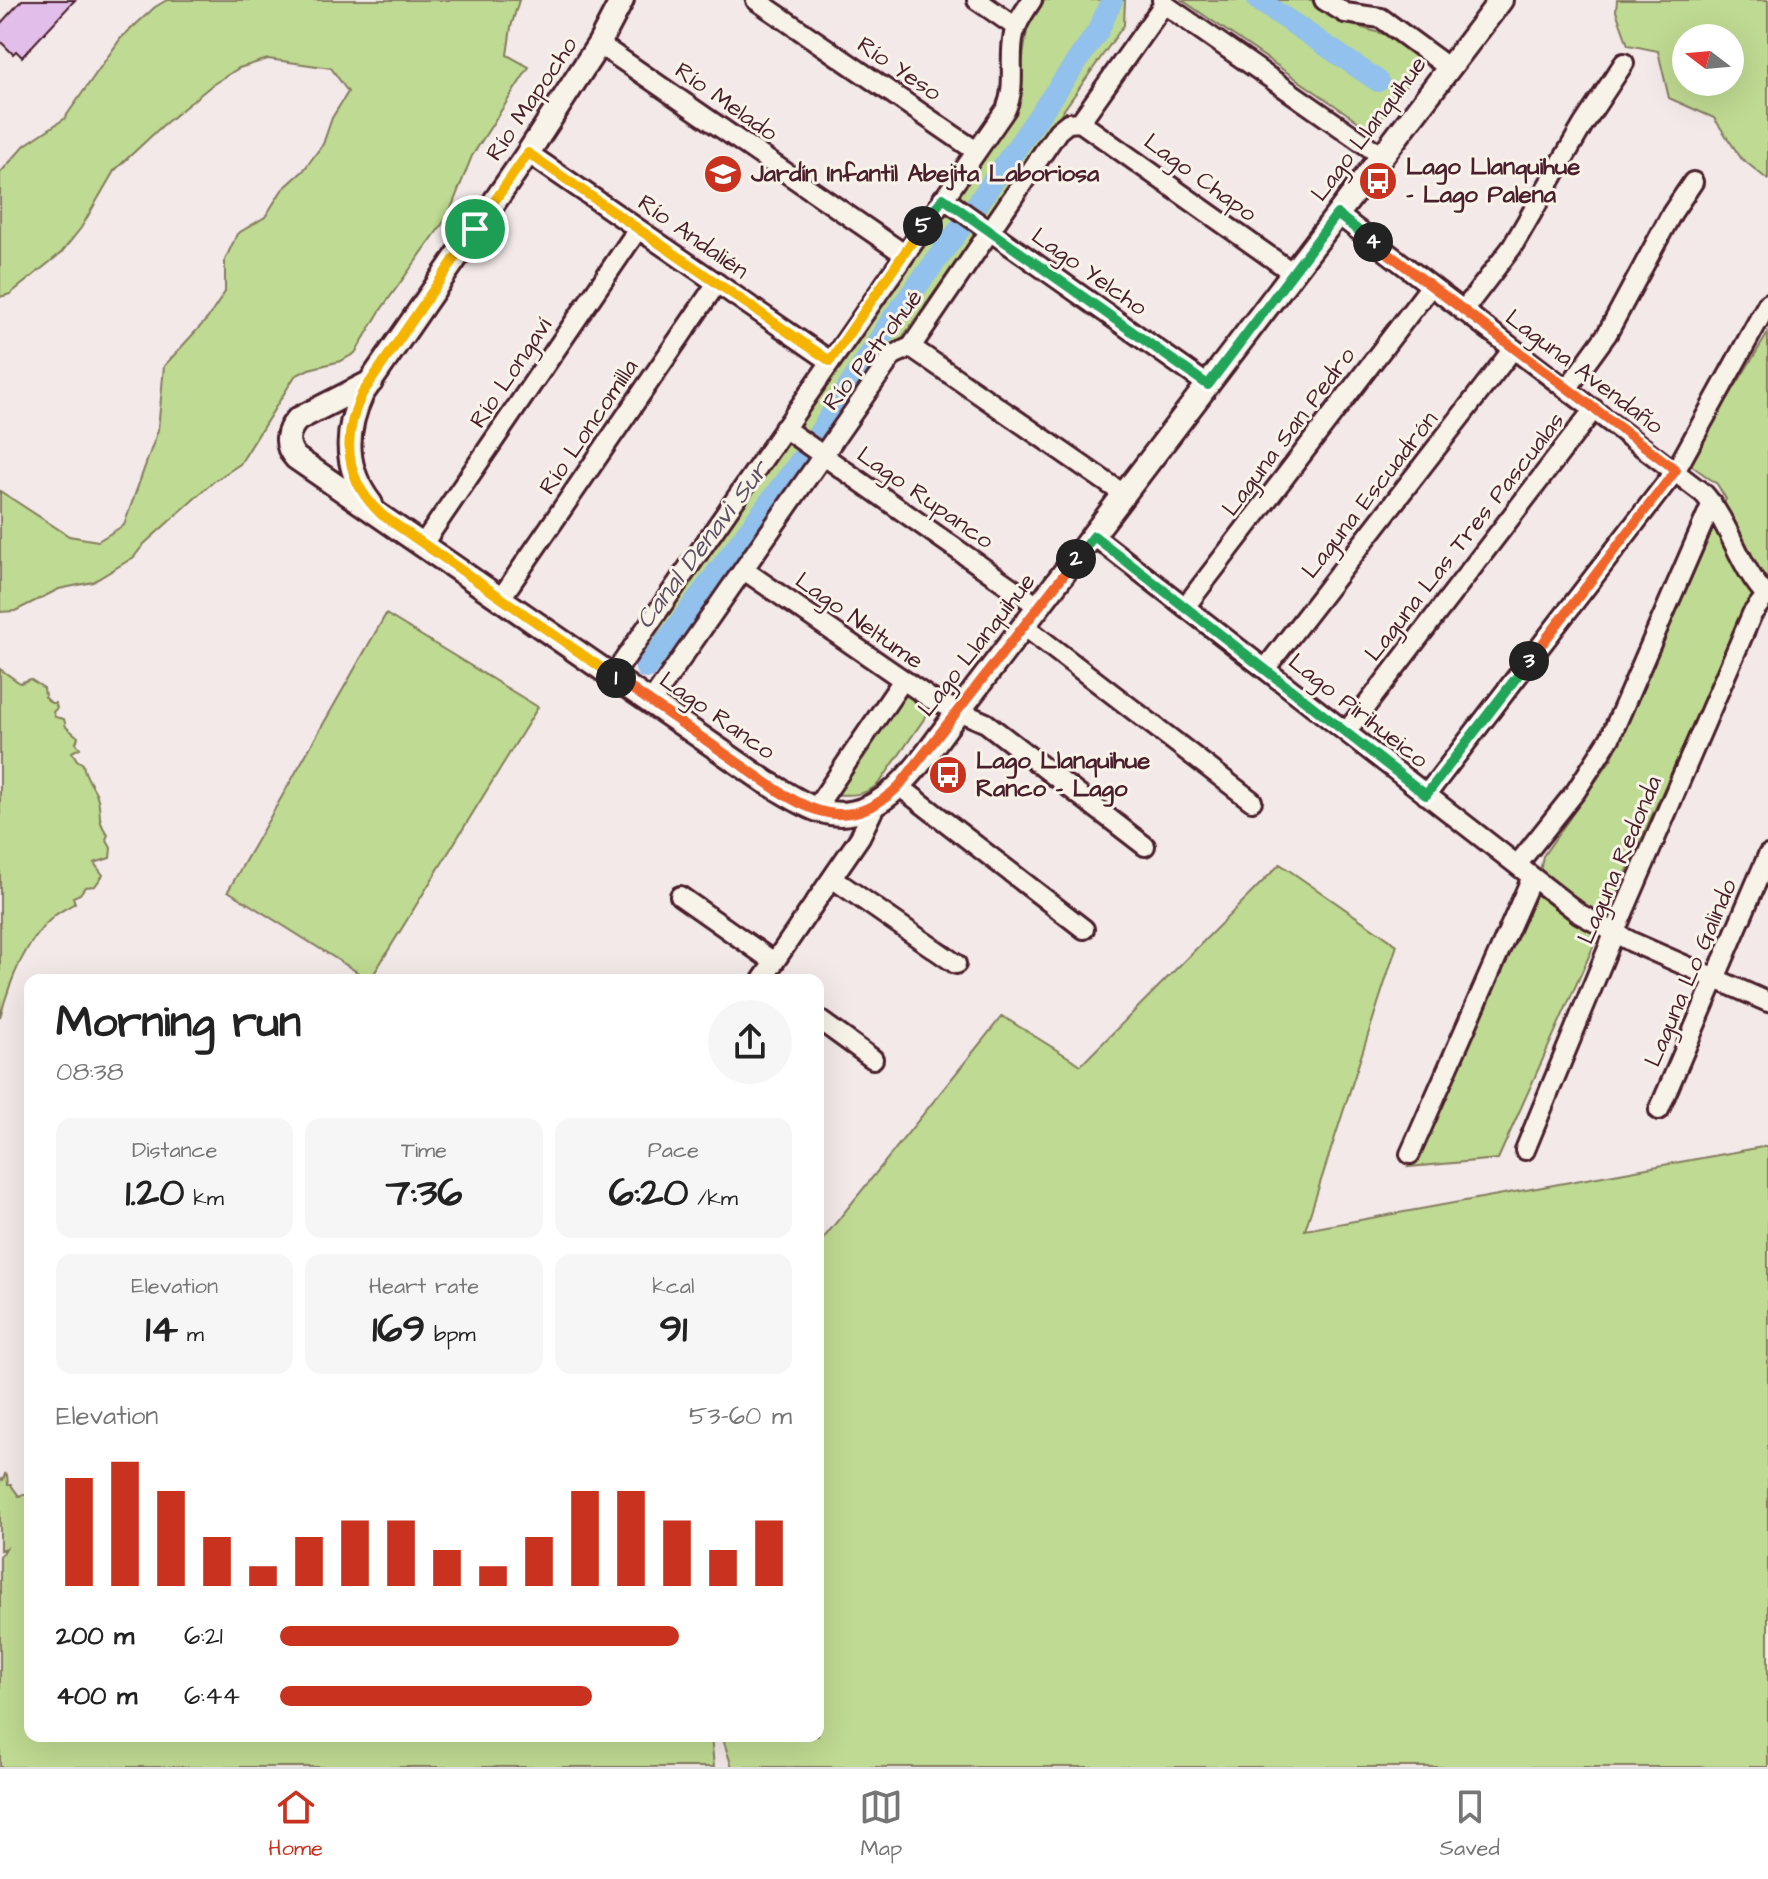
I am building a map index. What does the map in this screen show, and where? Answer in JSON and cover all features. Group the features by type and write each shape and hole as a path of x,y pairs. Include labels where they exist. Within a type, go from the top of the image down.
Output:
{"street":[{"name":"Río Mapocho","path":"382,515 362,493 348,453 351,422 362,394 528,153 599,44 622,0"},
{"name":"Río Yeso","path":"756,0 976,151"},
{"path":"977,0 1016,27"},
{"name":"Río Petrohué","path":"613,676 1009,103 1012,44 1016,27 1032,0"},
{"path":"1324,0 1345,13 1381,18 1449,68"},
{"name":"Lago Llanquihue","path":"767,974 869,825 876,804 899,786 958,712 1501,0"},
{"name":"Río Petrohué","path":"651,702 893,355 911,347 1058,131 1068,123 1080,122 1163,2"},
{"path":"1163,2 1382,156"},
{"name":"Río Melado","path":"599,44 904,254"},
{"path":"1463,311 1512,247 1583,125 1624,63"},
{"name":"Lago Chapo","path":"1080,122 1293,273"},
{"name":"Río Andalién","path":"528,153 830,361"},
{"name":"Laguna Las Tres Pascualas","path":"1567,389 1607,334 1672,213 1693,182"},
{"name":"Lago Yelcho","path":"943,198 1208,385"},
{"name":"Laguna Avendaño","path":"1337,214 1676,470 1712,503 1752,578 1767,595"},
{"name":"Río Longaví","path":"423,544 638,229"},
{"name":"Río Loncomilla","path":"501,598 717,283"},
{"name":"Laguna San Pedro","path":"1185,607 1430,287"},
{"path":"1426,795 1676,470 1768,303"},
{"path":"911,347 1125,495"},
{"name":"Laguna Escuadrón","path":"1265,669 1513,349"},
{"name":"Río Mapocho","path":"371,382 298,419 288,439 291,453 305,465 382,515"},
{"name":"Laguna Las Tres Pascualas","path":"1346,732 1594,409"},
{"name":"Lago Rupanco","path":"784,428 1039,607"},
{"path":"1517,865 1576,791 1610,738 1712,503"},
{"name":"Lago Ranco","path":"382,515 766,782 825,812 848,813 876,804"},
{"name":"Lago Pirihueico","path":"1094,536 1580,914 1614,934 1768,1002"},
{"name":"Lago Neltume","path":"744,570 939,704 986,723 1145,846"},
{"name":"Laguna Redonda","path":"1525,1150 1752,614 1767,595"},
{"path":"1024,626 1252,801"},
{"path":"815,809 903,680"},
{"path":"899,786 1084,929"},
{"name":"Laguna Lo Galindo","path":"1659,1110 1768,855"},
{"path":"1410,1154 1532,877"},
{"path":"832,878 956,964"},
{"path":"680,896 774,962"},
{"path":"824,1023 873,1059"}],"green space":[{"path":"167,0 519,0 507,55 529,67 472,156 448,216 380,311 355,353 341,361 295,376 240,464 213,482 144,544 134,557 93,582 59,589 15,611 0,612 0,491 69,536 98,541 124,525 158,430 164,366 208,318 225,292 225,260 237,234 265,217 282,190 303,171 323,144 332,118 348,92 331,68 268,59 239,68 212,85 162,126 114,171 81,228 61,253 10,294 0,297 0,173 25,145 64,119 121,38"},
{"path":"1045,0 1125,0 1124,25 666,671 639,651 1016,103 1028,24"},
{"path":"1182,0 1311,0 1345,23 1394,37 1424,61 1372,131"},
{"path":"1617,0 1768,0 1768,180 1741,158 1714,118 1669,98 1658,51 1628,45 1616,11"},
{"path":"1768,333 1768,578 1737,626 1498,1159 1408,1167 1535,898 1543,856 1612,758 1726,499 1717,484 1688,463"},
{"path":"386,614 538,707 374,974 360,974 228,891"},
{"path":"0,669 20,683 30,679 44,688 45,697 57,708 53,712 55,717 64,719 66,727 78,737 76,743 80,748 72,752 83,764 96,793 100,819 111,848 110,858 94,863 103,875 95,886 85,887 73,897 75,903 54,916 27,949 0,1017"},
{"path":"909,691 933,706 881,781 871,790 859,794 832,794 902,692"},
{"path":"1280,864 1397,945 1305,1230 1768,1146 1768,1767 732,1767 724,1742 824,1742 824,1238 1002,1016 1081,1065"},
{"path":"7,1475 8,1485 19,1496 24,1494 24,1742 712,1742 714,1767 0,1767 0,1556 6,1548 0,1550 0,1479"}],"building":[{"path":"22,0 75,0 22,57 16,51 13,54 0,41 0,24"}],"waterway":[{"name":"Canal Denavi Sur","path":"975,207 1098,31 1112,0"},
{"path":"1258,0 1378,81"},
{"name":"Canal Denavi Sur","path":"818,435 893,318 962,226"},
{"name":"Canal Denavi Sur","path":"646,668 804,456"}],"place":[{"name":"Jardín Infantil Abejita Laboriosa","path":"723,174"},
{"name":"Lago Llanquihue - Lago Palena","path":"1378,181"},
{"name":"Lago Llanquihue Ranco - Lago","path":"948,775"}],"route":[{"path":"528,153 830,361 943,198 1208,385 1337,214 1676,470 1426,795 1094,536 899,786 888,797 861,811 825,812 766,782 382,515 362,493 348,453 348,437 356,408 362,394 475,229 528,153"}]}
